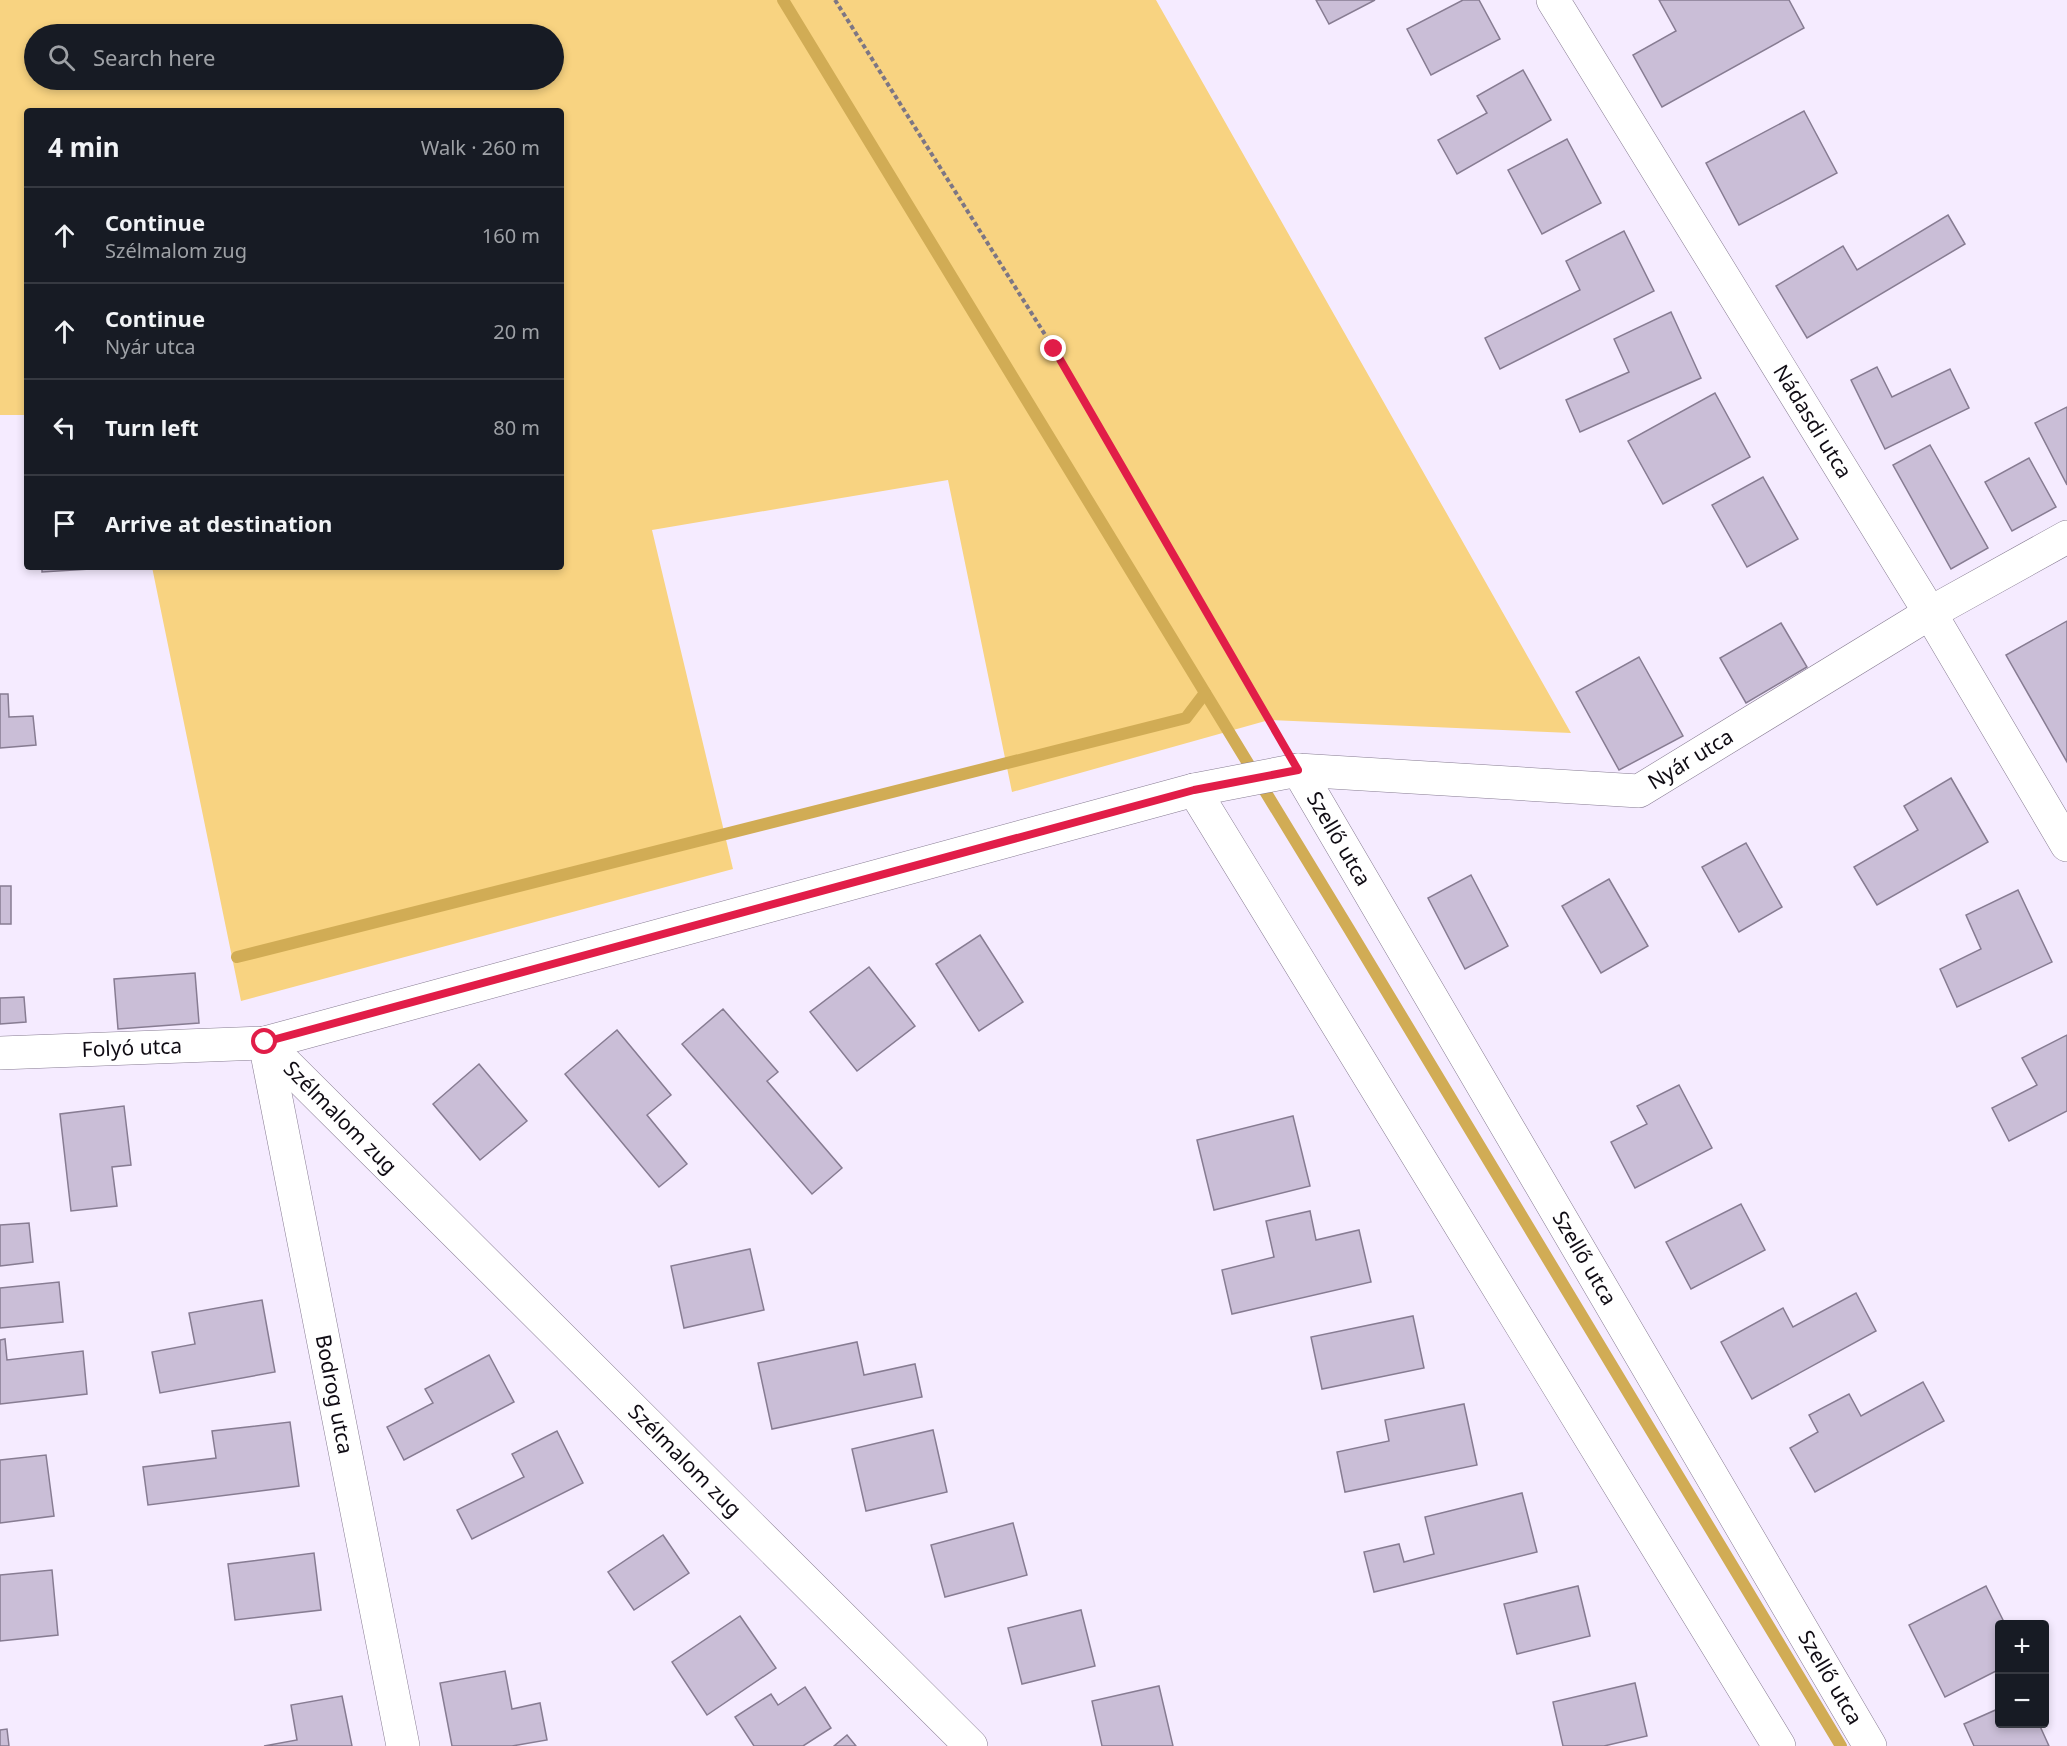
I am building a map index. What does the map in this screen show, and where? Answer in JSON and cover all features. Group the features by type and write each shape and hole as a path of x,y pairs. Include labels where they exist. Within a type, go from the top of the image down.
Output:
{"street":[{"name":"Nádasdi utca","path":"1552,0 1930,614 2067,845"},
{"name":"Nyár utca","path":"1194,790 1298,770 1640,791 1930,614 2067,537"},
{"name":"Szellő utca","path":"1298,770 1870,1746"},
{"name":"Szélmalom zug","path":"971,1746 265,1042 1194,790"},
{"path":"1194,790 1779,1746"},
{"name":"Folyó utca","path":"0,1053 265,1042"},
{"name":"Bodrog utca","path":"265,1042 403,1746"}],"path":[{"path":"835,0 1054,349 1298,770"}],"shaded area":[{"path":"0,0 1156,0 1571,733 1269,720 1012,792 948,480 652,530 733,869 241,1001 153,570 564,570 564,108 24,108 24,415 0,415"}],"building":[{"path":"1316,0 1375,0 1329,24"},
{"path":"1463,0 1479,0 1500,39 1431,75 1407,29"},
{"path":"1659,0 1789,0 1804,28 1662,107 1633,55 1676,31"},
{"path":"1523,70 1551,120 1457,174 1438,140 1487,113 1477,96"},
{"path":"1804,111 1837,173 1739,225 1706,163"},
{"path":"1567,139 1601,203 1542,234 1508,170"},
{"path":"1948,215 1965,244 1807,338 1776,286 1843,246 1857,270"},
{"path":"1624,231 1654,291 1500,369 1485,338 1580,290 1566,261"},
{"path":"1671,312 1701,378 1580,432 1566,400 1629,372 1614,339"},
{"path":"1877,367 1892,397 1950,369 1969,408 1885,449 1851,380"},
{"path":"1715,393 1750,457 1663,504 1628,441"},
{"path":"2067,407 2067,485 2035,423"},
{"path":"1930,445 1988,548 1951,569 1893,465"},
{"path":"2029,458 2056,507 2012,531 1985,482"},
{"path":"1763,477 1798,539 1747,567 1712,505"},
{"path":"42,570 74,570 42,572"},
{"path":"2067,621 2067,762 2006,655"},
{"path":"1781,623 1807,667 1746,703 1720,658"},
{"path":"1639,657 1683,736 1619,770 1576,692"},
{"path":"0,694 8,694 9,717 33,716 36,745 0,748"},
{"path":"1951,778 1988,842 1877,905 1854,867 1918,830 1904,806"},
{"path":"1746,843 1782,907 1739,932 1702,867"},
{"path":"1471,875 1508,946 1465,969 1428,898"},
{"path":"1609,879 1648,946 1601,973 1562,906"},
{"path":"0,886 11,886 11,924 0,924"},
{"path":"2018,890 2052,962 1957,1007 1940,969 1981,949 1966,915"},
{"path":"980,935 1023,1002 979,1031 936,964"},
{"path":"869,967 915,1026 857,1071 810,1012"},
{"path":"195,973 199,1023 118,1029 114,979"},
{"path":"24,997 26,1022 0,1024 0,998"},
{"path":"723,1009 778,1072 767,1081 842,1168 812,1194 682,1044"},
{"path":"617,1030 671,1095 647,1115 687,1164 659,1187 565,1074"},
{"path":"2067,1035 2067,1111 2009,1141 1992,1108 2037,1085 2022,1058"},
{"path":"479,1064 527,1121 480,1160 433,1104"},
{"path":"1679,1085 1712,1148 1635,1188 1611,1142 1647,1124 1637,1106"},
{"path":"124,1106 131,1165 112,1167 117,1206 71,1211 60,1114"},
{"path":"1293,1116 1310,1186 1214,1210 1197,1140"},
{"path":"1741,1204 1765,1250 1691,1289 1666,1242"},
{"path":"1310,1211 1316,1240 1359,1230 1371,1282 1232,1314 1222,1270 1274,1257 1266,1221"},
{"path":"29,1223 33,1262 0,1266 0,1225"},
{"path":"750,1249 764,1310 684,1328 671,1266"},
{"path":"59,1282 63,1322 0,1328 0,1288"},
{"path":"1856,1293 1876,1331 1752,1399 1721,1342 1783,1308 1793,1327"},
{"path":"262,1300 275,1372 160,1393 152,1352 195,1344 189,1313"},
{"path":"1413,1316 1424,1368 1322,1389 1311,1337"},
{"path":"5,1339 7,1360 83,1351 87,1394 0,1404 0,1340"},
{"path":"857,1342 864,1375 915,1364 922,1397 772,1429 758,1363"},
{"path":"489,1355 514,1402 404,1460 387,1427 433,1403 425,1389"},
{"path":"1923,1382 1944,1421 1815,1492 1790,1448 1818,1432 1809,1415 1849,1394 1861,1416"},
{"path":"1464,1404 1477,1465 1345,1492 1337,1452 1389,1441 1385,1420"},
{"path":"290,1422 299,1486 148,1505 143,1467 216,1458 212,1431"},
{"path":"933,1430 947,1492 866,1511 852,1449"},
{"path":"557,1431 583,1483 472,1539 457,1510 524,1477 512,1454"},
{"path":"46,1455 54,1516 0,1523 0,1460"},
{"path":"1522,1493 1537,1552 1374,1592 1364,1552 1399,1544 1404,1562 1434,1554 1425,1517"},
{"path":"1013,1523 1027,1575 945,1597 931,1545"},
{"path":"663,1535 689,1573 634,1610 608,1572"},
{"path":"314,1553 321,1610 235,1620 228,1564"},
{"path":"52,1570 58,1635 0,1641 0,1575"},
{"path":"1578,1586 1590,1636 1517,1654 1504,1604"},
{"path":"1986,1586 2003,1620 1995,1620 1995,1672 1945,1697 1909,1625"},
{"path":"1081,1610 1095,1666 1022,1684 1008,1628"},
{"path":"740,1616 776,1668 707,1715 672,1662"},
{"path":"505,1671 512,1709 540,1703 547,1740 512,1746 452,1746 440,1683"},
{"path":"1635,1683 1647,1736 1604,1746 1563,1746 1553,1702"},
{"path":"1159,1686 1173,1746 1102,1746 1092,1701"},
{"path":"805,1687 831,1728 803,1746 754,1746 735,1717 771,1694 778,1705"},
{"path":"342,1696 352,1746 264,1746 297,1740 291,1705"},
{"path":"1995,1710 1995,1728 2041,1728 2049,1746 1974,1746 1964,1724"},
{"path":"7,1729 9,1746 0,1746 0,1730"},
{"path":"847,1735 856,1746 834,1746"}],"waterway":[{"path":"783,0 1349,929 1841,1746"},
{"path":"237,957 1186,718 1205,693"}],"route":[{"path":"265,1042 1194,790 1298,770 1054,349"}]}
